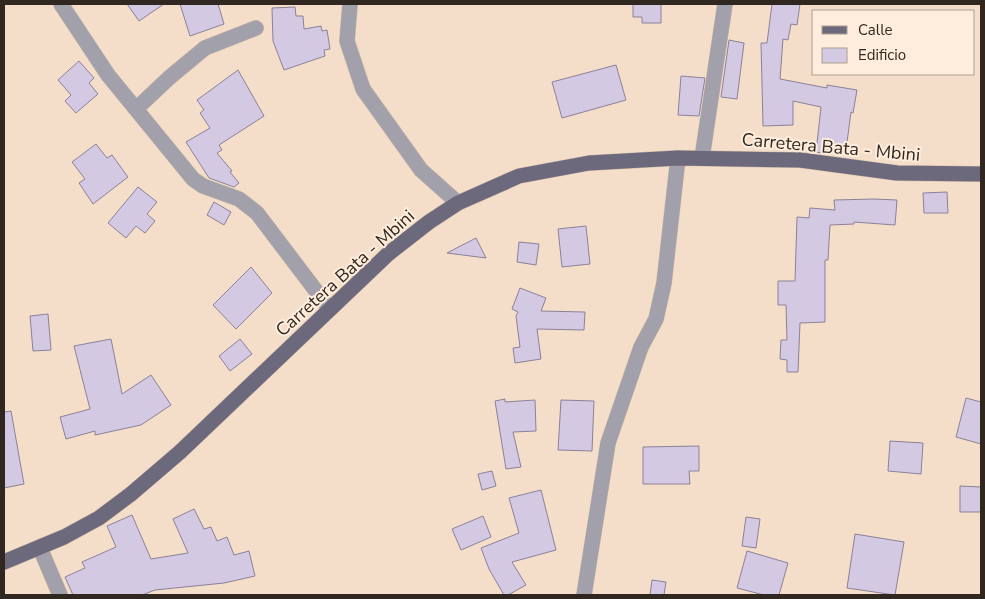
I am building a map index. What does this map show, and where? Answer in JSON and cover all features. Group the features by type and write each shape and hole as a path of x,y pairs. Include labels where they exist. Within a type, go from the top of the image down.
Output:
{"main road":[{"name":"Carretera Bata - Mbini","path":"4,562 40,548 99,518 180,452 329,308 388,254 458,202 519,176 551,169 630,159 678,158 800,160 897,173 981,174"}],"street":[{"path":"61,4 108,75 193,179 203,186 239,199 257,213 329,308"},
{"path":"350,4 347,40 363,89 421,170 458,202"},
{"path":"702,158 725,4"},
{"path":"136,109 170,77 206,48 256,28"},
{"path":"584,595 608,443 641,347 656,318 664,283 678,158"},
{"path":"40,548 60,595"}],"building":[{"path":"127,4 164,4 139,21"},
{"path":"180,4 218,4 224,24 190,36"},
{"path":"633,4 661,4 661,23 642,23 642,17 633,17"},
{"path":"772,4 800,4 797,25 791,24 788,40 783,39 780,79 827,88 827,85 857,90 853,113 851,112 846,150 830,148 829,154 816,152 821,107 793,101 793,125 763,126 761,43 767,43"},
{"path":"295,7 296,16 303,16 304,29 321,26 322,31 327,30 330,49 324,50 325,56 284,70 273,41 272,8"},
{"path":"729,40 744,43 737,99 721,97"},
{"path":"79,61 94,78 89,83 98,94 76,113 65,101 71,95 58,80"},
{"path":"616,65 626,100 562,118 552,82"},
{"path":"238,70 264,116 219,145 222,150 217,153 239,183 234,187 209,178 186,142 210,128 200,113 204,110 197,100"},
{"path":"681,76 705,78 699,116 678,115"},
{"path":"96,144 107,158 112,155 128,177 93,204 79,183 85,179 72,162"},
{"path":"138,187 157,202 147,214 155,221 145,233 136,226 126,238 108,223"},
{"path":"947,192 948,213 924,213 923,193"},
{"path":"834,200 897,200 895,225 854,222 854,224 830,225 828,260 825,260 825,322 800,323 798,372 787,372 787,360 780,359 781,340 787,340 786,305 778,305 778,281 795,281 797,217 809,218 810,208 835,210"},
{"path":"214,202 231,212 224,225 207,215"},
{"path":"586,226 590,264 562,267 558,229"},
{"path":"476,238 486,258 447,253"},
{"path":"519,242 539,244 536,265 517,262"},
{"path":"251,267 272,293 236,329 213,305"},
{"path":"520,288 546,298 541,311 585,312 584,330 537,329 541,359 515,363 513,348 520,347 516,316 518,312 512,309"},
{"path":"48,314 51,350 33,351 30,316"},
{"path":"111,339 122,394 151,375 171,405 141,425 95,435 95,431 66,439 60,417 90,409 74,346"},
{"path":"240,339 252,354 230,371 219,356"},
{"path":"966,398 981,402 981,444 956,437"},
{"path":"505,399 505,402 535,400 536,431 513,432 521,467 506,469 495,401"},
{"path":"561,400 594,401 592,451 558,450"},
{"path":"11,411 24,484 4,488 4,412"},
{"path":"890,441 923,443 921,474 888,471"},
{"path":"699,446 699,471 689,471 690,484 643,484 643,447"},
{"path":"492,471 496,486 482,490 478,474"},
{"path":"960,486 981,487 981,512 960,512"},
{"path":"541,490 556,550 512,562 526,585 508,595 504,595 489,569 481,548 519,533 509,498"},
{"path":"194,509 204,529 211,527 217,541 227,537 234,555 249,551 255,576 224,583 155,590 142,595 73,595 65,577 85,568 82,562 116,547 107,526 132,515 151,559 188,553 173,519"},
{"path":"483,516 491,537 461,550 452,529"},
{"path":"746,517 760,519 756,548 742,546"},
{"path":"855,534 904,542 895,595 847,588"},
{"path":"747,551 788,563 779,595 764,595 737,588"},
{"path":"652,580 666,582 664,595 650,595"}]}
